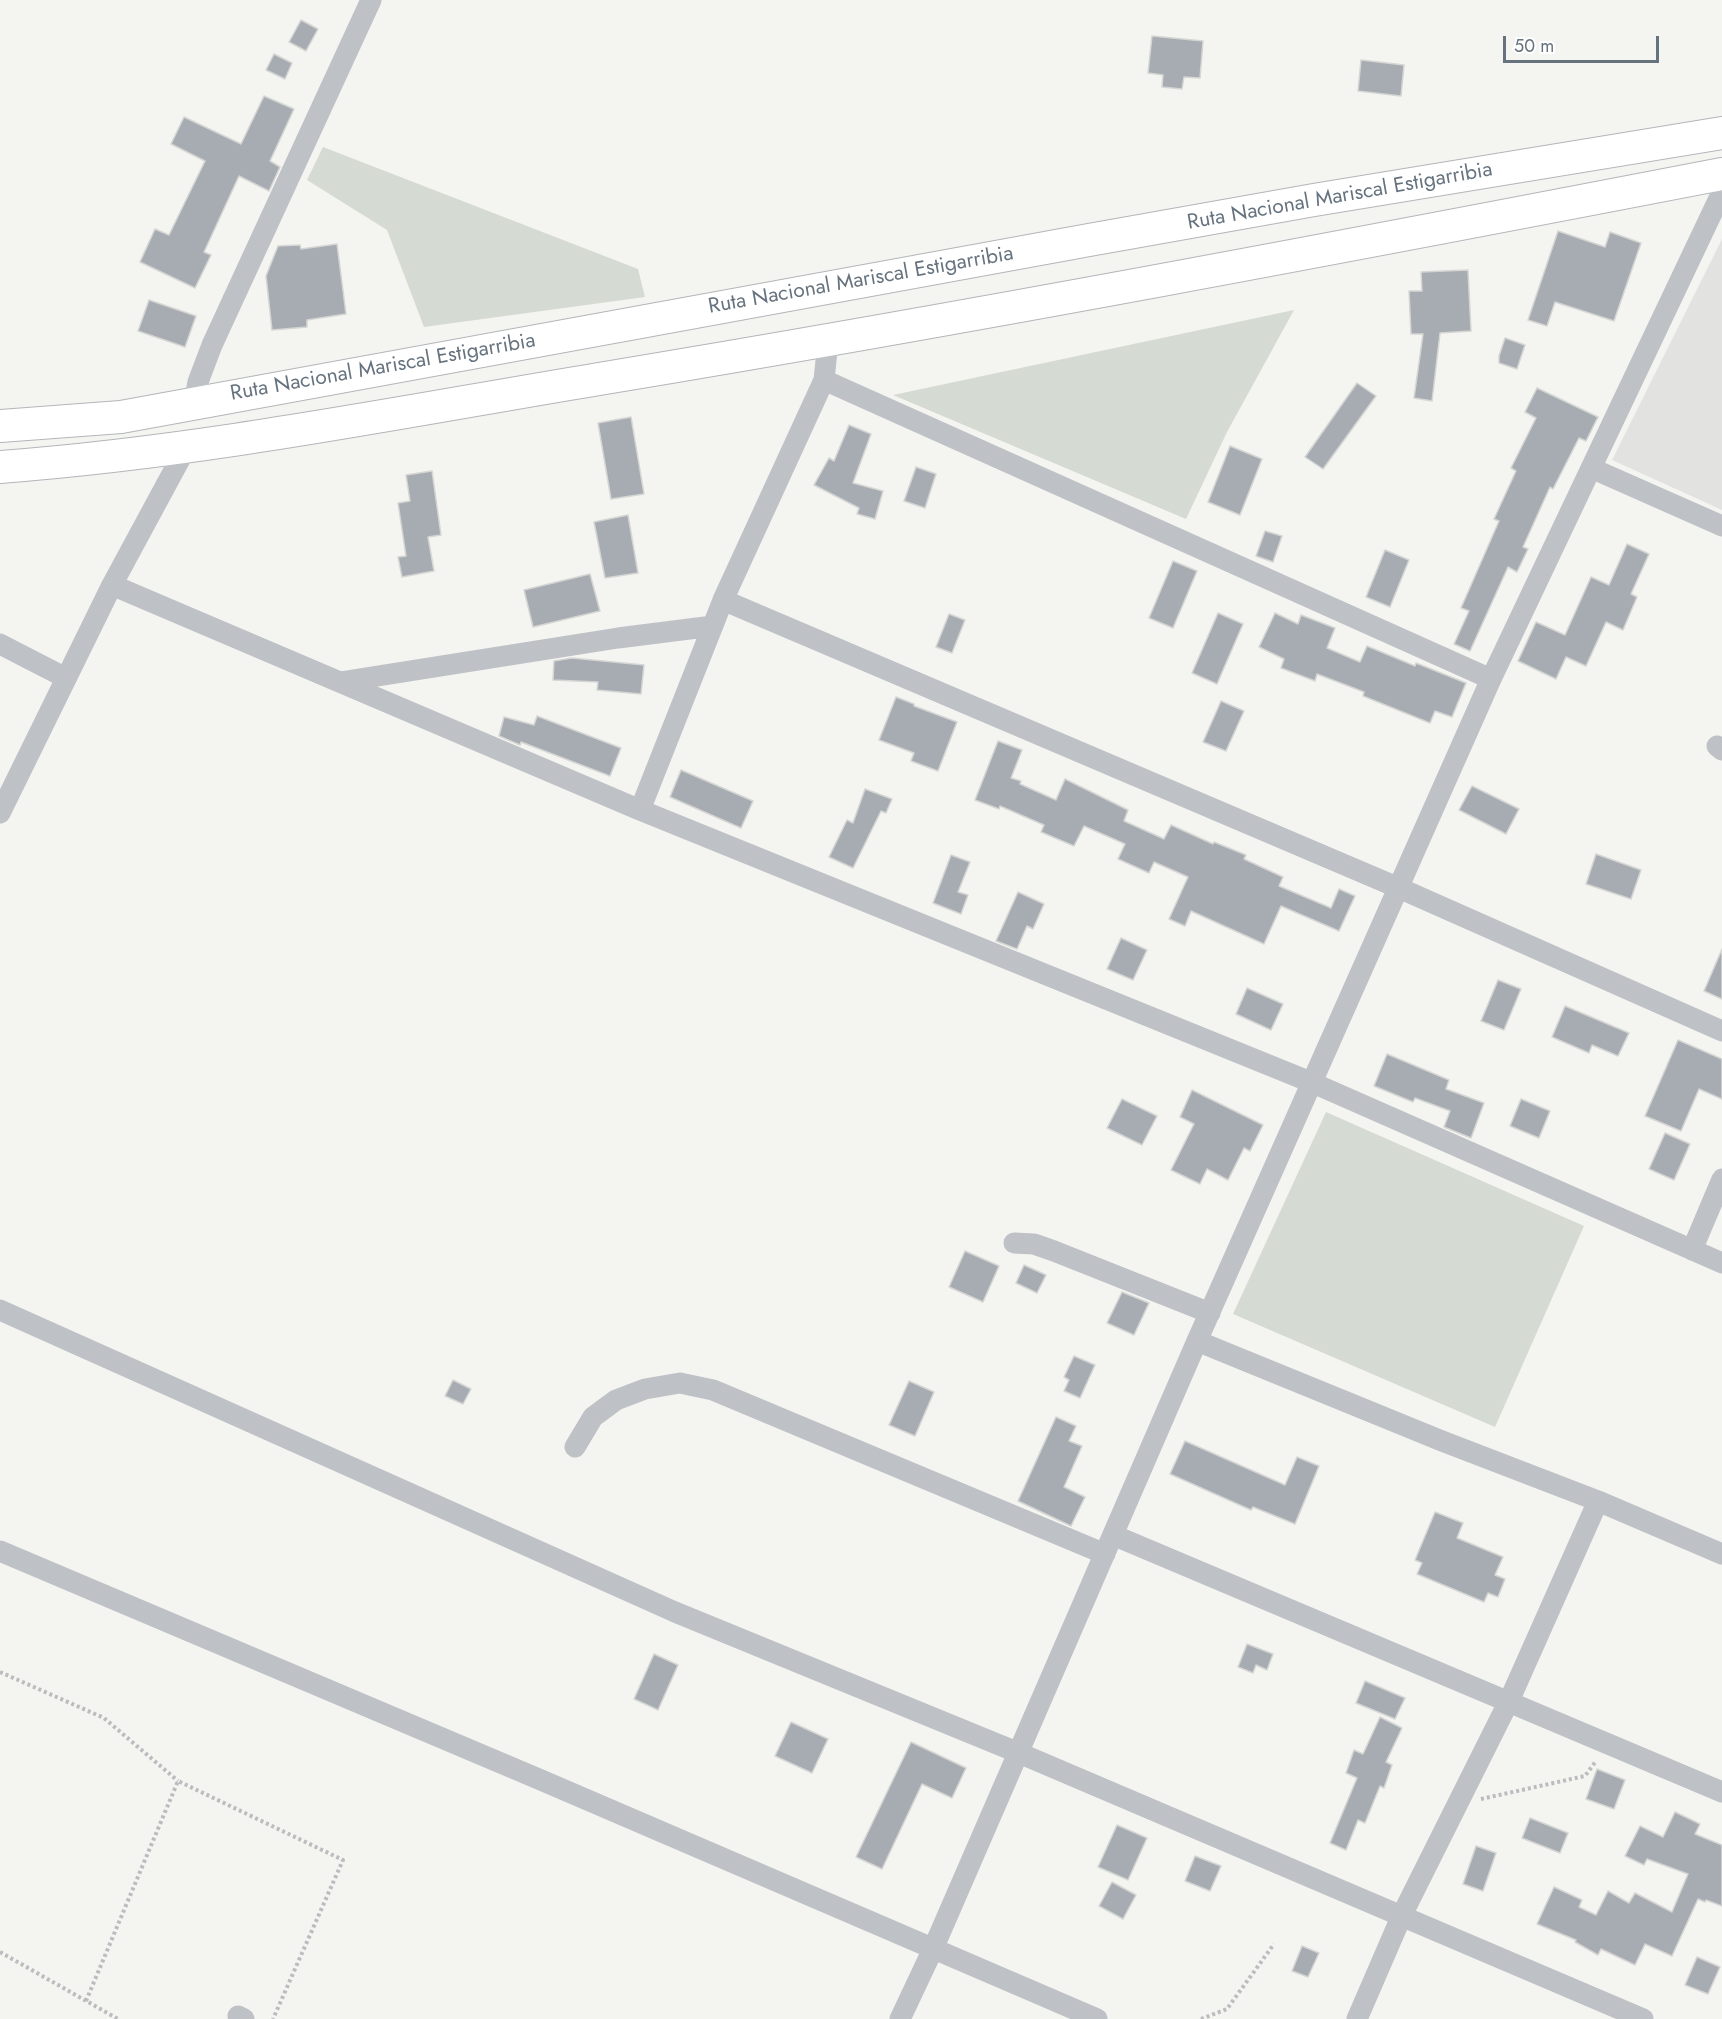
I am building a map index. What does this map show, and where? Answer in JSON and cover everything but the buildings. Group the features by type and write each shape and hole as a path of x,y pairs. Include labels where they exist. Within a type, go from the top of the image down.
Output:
{"highway":[{"name":"Ruta Nacional Mariscal Estigarribia","path":"0,426 121,417 1291,204 1722,133"},
{"path":"0,467 186,448 828,341 1336,248 1722,174"}],"street":[{"path":"194,403 198,382 212,345 371,0"},
{"path":"900,2019 933,1949 1197,1341 1491,679 1719,203"},
{"path":"639,810 723,600 824,380 828,341"},
{"path":"824,380 1491,679"},
{"path":"0,813 112,585 186,448"},
{"path":"1591,468 1722,526"},
{"path":"112,585 639,810 1313,1083 1722,1263"},
{"path":"723,600 1399,888 1722,1031"},
{"path":"340,682 618,638 713,626"},
{"path":"0,644 66,678"},
{"path":"1692,1250 1722,1179"},
{"path":"1014,1243 1034,1244 1054,1251 1210,1313"},
{"path":"0,1310 675,1612 1019,1753 1643,2019"},
{"path":"1197,1341 1431,1437 1598,1501 1722,1554"},
{"path":"574,1447 593,1417 616,1400 645,1389 680,1383 713,1390 1105,1554"},
{"path":"1358,2019 1402,1915 1509,1701 1598,1501"},
{"path":"1113,1535 1722,1792"},
{"path":"0,1551 1097,2019"}],"path":[{"path":"0,1672 104,1718 178,1781 343,1860 273,2019"},
{"path":"1457,1805 1585,1776 1609,1744"},
{"path":"86,2001 178,1781"},
{"path":"1201,2019 1227,2009 1274,1944"},
{"path":"0,1952 118,2019"}],"shaded area":[{"path":"323,147 638,269 645,297 424,327 387,230 307,180"},
{"path":"1722,239 1722,510 1612,460"},
{"path":"1294,310 1227,432 1186,519 893,395"},
{"path":"1326,1112 1584,1226 1495,1427 1233,1314"}]}
